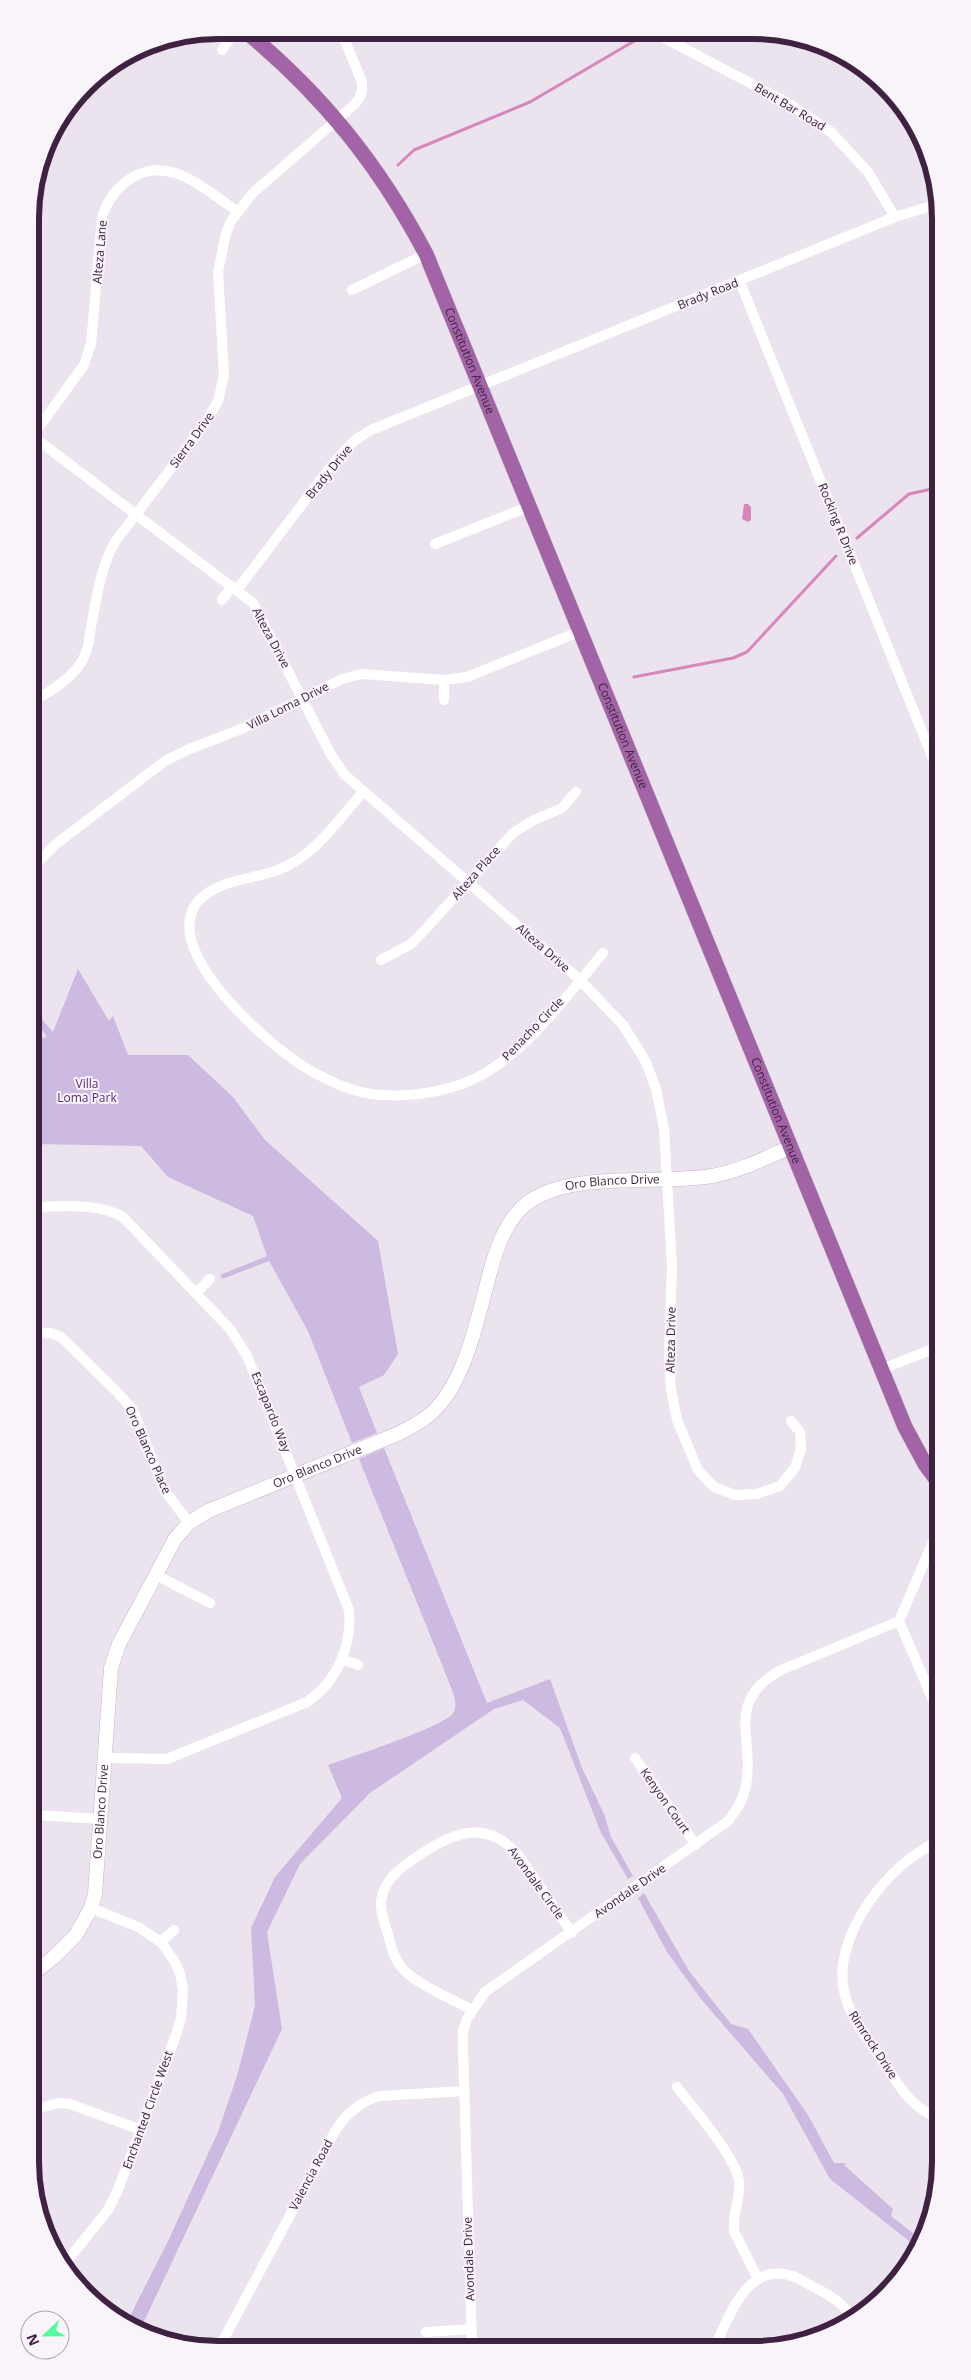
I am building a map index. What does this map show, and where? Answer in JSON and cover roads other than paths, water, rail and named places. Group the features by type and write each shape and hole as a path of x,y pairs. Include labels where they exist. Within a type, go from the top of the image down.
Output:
{"main road":[{"name":"Constitution Avenue","path":"254,39 291,71 337,120 390,190 426,254 882,1370 914,1446 932,1473"}],"street":[{"path":"222,50 230,39"},
{"name":"Sierra Drive","path":"39,697 73,672 85,657 103,567 115,542 204,425 218,401 224,375 218,272 226,233 238,212 254,193 355,104 363,90 344,39"},
{"name":"Bent Bar Road","path":"666,39 788,103 831,132 868,172 895,217"},
{"name":"Alteza Lane","path":"39,427 78,374 87,356 94,323 102,217 106,204 114,192 133,177 148,172 162,171 186,178 238,212"},
{"name":"Brady Road","path":"481,385 740,282 895,217 932,206"},
{"path":"352,290 426,254"},
{"name":"Rocking R Drive","path":"740,282 932,756"},
{"name":"Brady Drive","path":"222,600 234,588 335,461 355,440 390,421 481,385"},
{"name":"Alteza Drive","path":"39,441 253,603 260,613 302,700 336,763 363,792 580,980 623,1025 646,1062 656,1089 662,1114 672,1266 669,1374 678,1420 692,1459 705,1479 714,1487 724,1492 747,1495 770,1491 788,1478 798,1460 802,1440 800,1432 791,1421"},
{"path":"435,544 530,506"},
{"name":"Villa Loma Drive","path":"39,861 56,844 165,761 187,750 242,729 342,679 372,674 444,680 479,673 580,631"},
{"path":"444,680 444,700"},
{"name":"Penacho Circle","path":"363,792 308,854 278,870 209,892 194,908 190,919 190,938 198,959 224,995 251,1024 302,1066 352,1089 401,1095 443,1090 476,1078 500,1064 522,1045 603,953"},
{"name":"Alteza Place","path":"380,960 411,944 513,833 532,821 562,808 576,792"},
{"name":"Oro Blanco Drive","path":"39,1969 76,1935 91,1908 96,1887 110,1682 114,1656 175,1539 189,1523 221,1504 411,1427 441,1404 456,1380 463,1364 502,1236 526,1204 551,1189 563,1186 667,1180 728,1172 791,1147"},
{"name":"Escapardo Way","path":"39,1207 92,1207 113,1212 131,1223 230,1329 243,1347 296,1474 349,1610 349,1633 342,1659 322,1690 298,1707 167,1759 106,1758"},
{"path":"196,1293 210,1279"},
{"name":"Oro Blanco Place","path":"39,1333 51,1333 61,1337 126,1402 137,1420 165,1490 189,1523"},
{"path":"882,1370 932,1349"},
{"path":"932,1544 899,1621 932,1698"},
{"path":"156,1575 210,1603"},
{"name":"Avondale Drive","path":"472,2341 463,2031 478,1999 496,1983 572,1933 728,1820 741,1801 747,1779 744,1724 746,1711 762,1682 781,1670 899,1621"},
{"path":"342,1659 358,1665"},
{"name":"Kenyon Court","path":"635,1758 696,1845"},
{"path":"39,1815 49,1814 102,1819"},
{"name":"Avondale Circle","path":"472,2010 410,1975 393,1953 381,1911 381,1901 388,1881 401,1867 450,1836 473,1833 494,1836 510,1845 519,1856 572,1933"},
{"name":"Rimrock Drive","path":"932,1845 908,1858 886,1880 852,1933 844,1955 842,1972 844,1993 854,2018 903,2091 921,2109 932,2114"},
{"name":"Enchanted Circle West","path":"68,2260 113,2202 176,2035 183,2002 180,1974 169,1952 161,1942 138,1927 91,1908"},
{"path":"161,1942 174,1930"},
{"path":"677,2087 737,2171 739,2189 733,2223 734,2231 758,2279"},
{"name":"Valencia Road","path":"223,2341 334,2133 349,2113 368,2099 380,2096 465,2091"},
{"path":"39,2108 58,2103 70,2104 141,2130"},
{"path":"718,2341 744,2291 758,2279 776,2274 795,2277 837,2300 849,2313"},
{"path":"426,2332 471,2329"}],"waterway":[{"path":"398,165 414,150 530,102 636,40"},
{"path":"857,538 909,494 932,489"},
{"path":"634,677 733,658 747,652 836,556"}],"park label":[{"name":"Villa Loma Park","path":"87,1091"}]}
